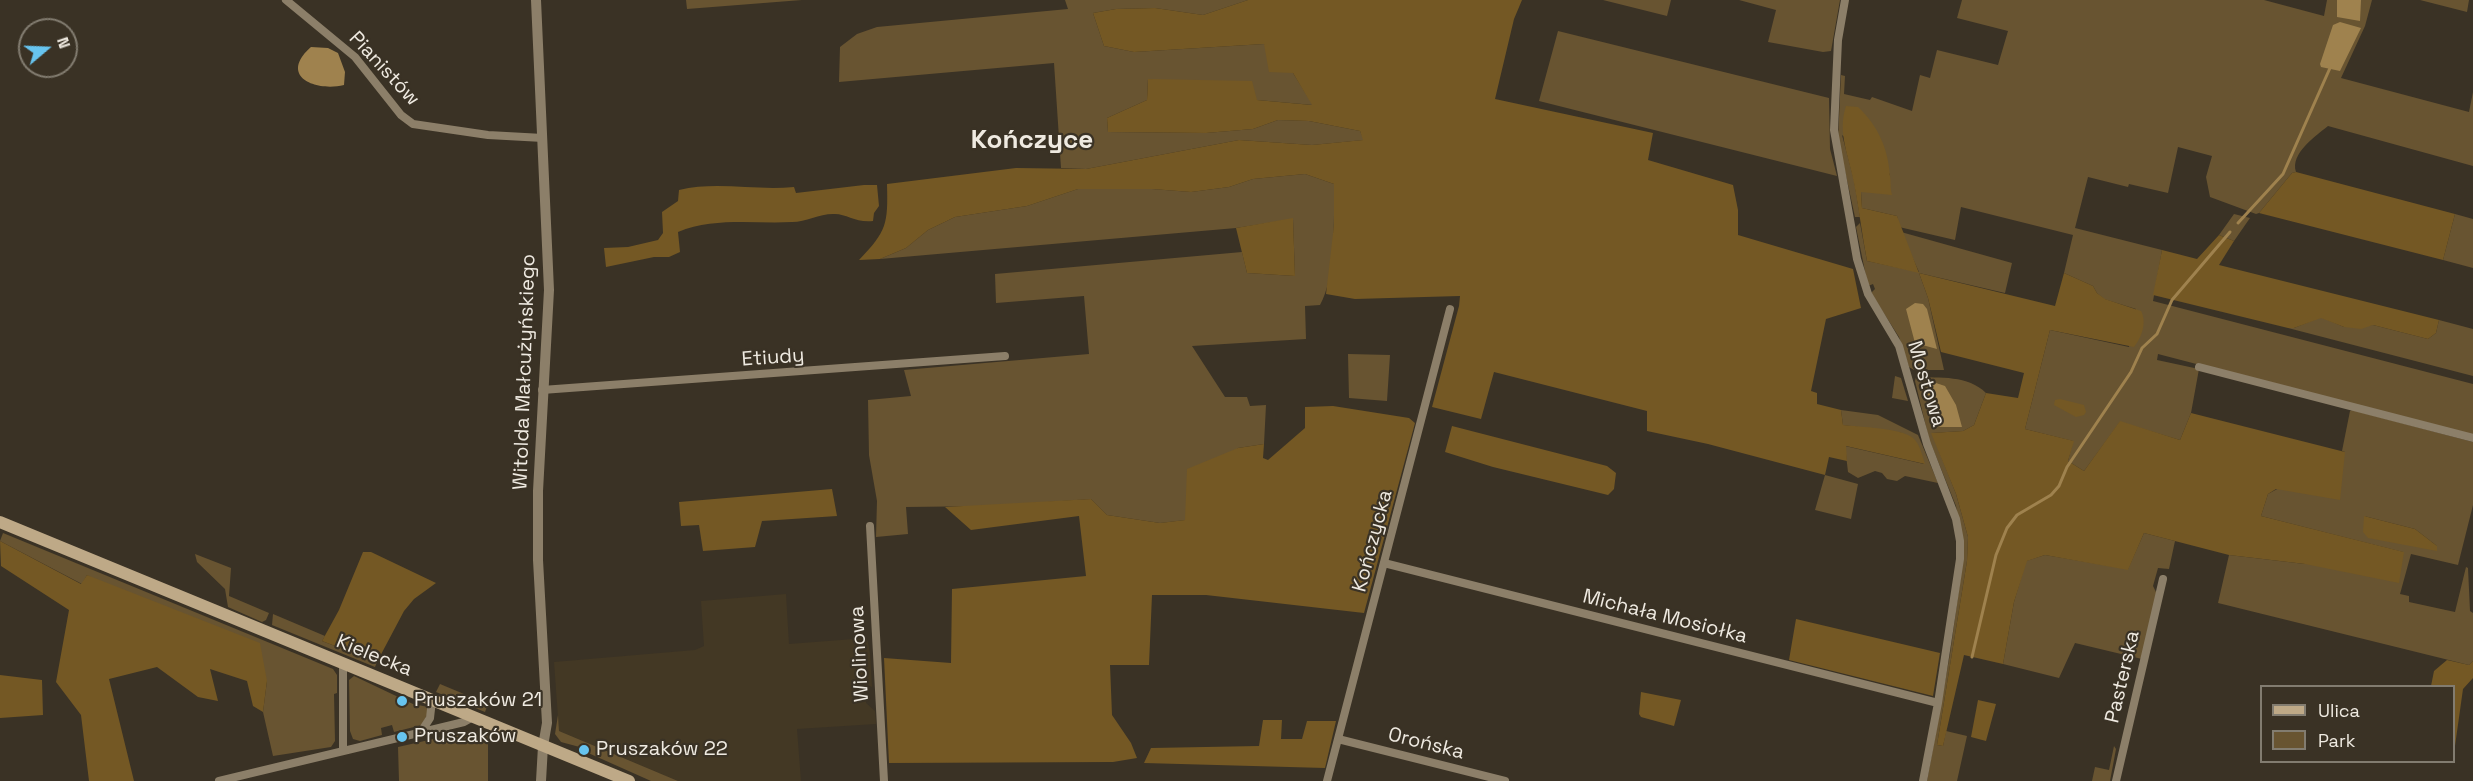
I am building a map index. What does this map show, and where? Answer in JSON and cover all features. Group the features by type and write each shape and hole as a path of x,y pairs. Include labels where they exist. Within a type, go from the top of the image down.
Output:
{"main road":[{"name":"Kielecka","path":"0,522 629,781"}],"street":[{"name":"Pianistów","path":"286,0 355,57 401,115 413,124 488,135 543,138"},
{"name":"Witolda Małcużyńskiego","path":"536,0 549,290 538,491 538,560 547,723 541,781"},
{"name":"Mostowa","path":"1845,0 1838,40 1834,130 1857,259 1868,294 1899,346 1927,444 1958,530 1960,559 1938,703 1923,781"},
{"name":"Kończycka","path":"1327,781 1450,309"},
{"name":"Etiudy","path":"542,390 1005,356"},
{"path":"2199,367 2473,438"},
{"name":"Wiolinowa","path":"870,526 884,781"},
{"name":"Michała Mosiołka","path":"1384,563 1938,703"},
{"name":"Pasterska","path":"2116,781 2163,579"},
{"path":"343,663 343,750"},
{"path":"420,732 430,718 432,700"},
{"path":"219,781 257,777 343,750 464,722 474,717"},
{"name":"Orońska","path":"1338,739 1505,781"}],"shaded area":[{"path":"1248,0 1522,0 1514,19 1495,99 1653,133 1648,160 1733,185 1738,210 1738,235 1853,269 1861,308 1826,319 1811,391 1817,393 1817,404 1841,410 1843,425 1890,430 1913,438 1919,446 1925,464 1846,446 1847,461 1829,457 1825,475 1708,444 1647,431 1647,411 1494,372 1481,419 1432,407 1460,296 1355,299 1326,294 1334,225 1334,184 1305,174 1253,179 1229,187 1191,192 1152,189 1078,189 1027,206 955,217 928,230 906,248 880,259 859,260 875,242 884,226 887,184 1016,168 1086,169 1239,140 1312,145 1363,140 1360,131 1309,121 1278,120 1253,129 1206,133 1108,132 1107,118 1147,100 1148,79 1252,81 1257,100 1312,105 1293,73 1269,72 1264,44 1134,52 1104,46 1093,13 1116,9 1155,8 1203,15"},
{"path":"2337,0 2361,0 2360,21 2337,17"},
{"path":"2340,22 2361,28 2340,71 2321,67 2320,64 2333,25"},
{"path":"311,47 328,48 338,53 345,72 344,85 333,87 312,84 299,74 298,66 302,57"},
{"path":"1846,106 1858,107 1871,122 1881,138 1889,166 1892,195 1861,192 1862,208 1897,216 1919,273 1867,261 1854,183 1843,135"},
{"path":"2296,172 2455,214 2443,260 2259,213 2292,173"},
{"path":"877,185 879,206 874,213 873,221 861,221 833,214 797,222 706,224 678,232 680,252 669,257 654,257 606,267 604,248 628,247 658,240 663,233 662,212 678,201 679,190 708,186 794,187 796,193"},
{"path":"1293,218 1295,276 1247,273 1236,228"},
{"path":"2219,235 2234,241 2219,265 2439,320 2436,333 2428,339 2373,325 2361,329 2344,327 2321,318 2288,328 2153,295 2162,250 2197,259"},
{"path":"1919,273 2055,306 2064,273 2093,286 2097,293 2105,299 2141,311 2144,320 2143,329 2134,347 2050,330 2025,429 2074,441 2068,461 2084,471 2120,421 2180,440 2191,413 2345,452 2340,500 2276,489 2268,494 2261,516 2404,552 2399,583 2305,564 2229,555 2144,533 2128,570 2045,555 2027,561 2014,602 2003,664 1964,655 1943,746 1937,745 1967,561 1968,537 1956,494 1931,433 1963,431 1974,425 1986,393 2018,398 2024,373 1941,352 1928,298"},
{"path":"1915,303 1923,304 1927,309 1937,349 1915,343 1906,309"},
{"path":"1936,383 1945,386 1956,405 1962,427 1936,427 1926,386"},
{"path":"2060,399 2084,405 2086,412 2076,417 2054,405 2055,400"},
{"path":"1333,406 1409,418 1415,423 1364,613 1206,595 1152,595 1149,665 1110,665 1112,715 1131,743 1137,758 1113,762 889,763 884,658 951,663 952,589 1086,576 1079,516 971,530 945,507 1091,499 1107,515 1160,523 1185,520 1187,469 1238,448 1264,444 1263,458 1268,460 1305,428 1305,407"},
{"path":"1452,426 1607,466 1616,473 1614,489 1608,495 1493,467 1445,452"},
{"path":"832,489 837,516 762,521 755,547 703,551 699,525 681,526 679,502"},
{"path":"2364,516 2415,529 2437,546 2437,551 2368,538 2363,532"},
{"path":"0,541 81,584 87,575 260,643 267,681 263,712 253,706 247,681 210,669 218,701 198,697 157,667 109,679 134,781 89,781 81,715 56,682 69,610 1,566"},
{"path":"363,552 371,552 436,583 414,599 404,611 377,662 322,641 339,610"},
{"path":"786,594 789,644 867,638 872,687 867,685 866,703 875,711 876,724 797,729 801,781 678,781 559,731 554,662 695,650 704,646 701,601"},
{"path":"1796,619 1940,653 1933,696 1789,660"},
{"path":"2447,660 2469,665 2473,661 2473,678 2463,689 2455,746 2455,685 2431,685 2434,671"},
{"path":"0,675 42,680 43,715 0,718"},
{"path":"1641,692 1681,700 1674,726 1641,717 1639,714"},
{"path":"1978,700 1996,704 1986,741 1971,737"},
{"path":"1263,720 1282,720 1281,739 1302,739 1307,721 1336,721 1325,768 1144,763 1151,748 1259,746"}],"green space":[{"path":"686,0 802,0 687,9"},
{"path":"1065,0 1248,0 1203,15 1155,8 1116,9 1093,13 1104,46 1134,52 1264,44 1293,73 1313,105 1257,100 1148,79 1147,100 1107,118 1108,132 1206,133 1253,129 1278,120 1309,121 1360,131 1364,140 1312,145 1239,140 1086,169 1061,168 1054,63 839,82 840,47 857,34 877,27 1068,9"},
{"path":"1603,0 1671,0 1667,16"},
{"path":"1739,0 1840,0 1831,51 1823,52 1768,42 1776,10"},
{"path":"1962,0 2264,0 2324,16 2327,0 2372,0 2365,26 2341,78 2469,112 2473,92 2473,166 2328,126 2300,152 2295,165 2296,172 2292,173 2256,214 2210,197 2206,177 2212,156 2178,147 2168,193 2129,184 2128,187 2088,177 2075,228 2162,250 2153,301 2473,384 2473,436 2158,354 2157,360 2199,369 2191,413 2180,440 2120,422 2084,471 2068,461 2073,441 2025,429 2050,330 2129,347 2136,309 2104,299 2093,286 2064,273 2073,235 1961,207 1955,240 1899,227 1897,216 1862,208 1861,192 1890,190 1890,174 1842,135 1854,180 1860,217 1855,217 1838,139 1841,75 1845,76 1844,94 1870,100 1872,97 1912,111 1920,75 1930,78 1937,50 1998,65 2008,31 1957,18"},
{"path":"2420,0 2469,0 2467,12"},
{"path":"1558,31 1829,98 1830,149 1837,176 1539,101"},
{"path":"1305,174 1334,184 1333,246 1325,293 1320,305 1305,306 1306,339 1192,346 1225,397 1247,397 1250,406 1266,405 1264,444 1238,448 1186,520 1160,523 1107,515 1091,499 990,506 906,507 908,534 876,537 877,501 869,455 868,400 911,396 904,370 1089,354 1084,296 996,303 995,274 1242,252 1247,273 1295,276 1293,219 1236,228 880,259 906,248 928,230 955,217 1027,206 1078,189 1152,189 1191,192 1229,187 1253,179"},
{"path":"2234,214 2250,218 2234,241 2219,235"},
{"path":"2455,214 2473,219 2473,268 2443,260"},
{"path":"1860,223 1867,261 1919,272 1901,232 2012,263 2005,293 1919,273 1928,298 1944,370 1914,370 1909,367 1899,337 1871,293 1875,289 1873,284 1868,286 1856,227"},
{"path":"2321,317 2344,327 2373,325 2428,339 2436,333 2439,320 2473,329 2473,376 2288,328 2294,328"},
{"path":"1348,354 1390,355 1387,401 1349,398"},
{"path":"1895,376 1901,378 1908,401 1892,398"},
{"path":"1916,377 1962,380 1979,387 1986,393 1974,425 1963,431 1932,433 1956,494 1968,537 1967,561 1937,745 1943,746 1946,731 1967,736 1957,781 1927,781 1950,654 1964,553 1956,506 1929,439"},
{"path":"1841,410 1878,415 1918,435 1938,483 1905,476 1897,481 1887,479 1882,473 1875,471 1858,478 1848,472 1845,446 1924,464 1902,433 1843,425"},
{"path":"2350,411 2473,442 2473,505 2458,565 2411,554 2400,594 2409,596 2409,602 2455,612 2466,567 2468,568 2470,611 2473,613 2473,661 2469,665 2218,603 2229,555 2305,564 2403,552 2261,516 2268,494 2345,452 2342,451","holes":["2364,516 2415,529 2437,546"]},
{"path":"1825,475 1858,484 1851,519 1815,510"},
{"path":"3,533 333,669 337,675 337,693 334,694 335,741 331,747 273,756 263,712 267,681 87,575 82,584 0,541"},
{"path":"2144,533 2175,541 2169,569 2158,568 2153,586 2157,594 2142,659 2075,643 2059,678 2003,664 2014,602 2026,561 2045,555 2128,569"},
{"path":"195,554 231,568 229,596 269,613 266,620 262,622 228,607 225,589 197,562"},
{"path":"273,614 325,636 322,641 377,662 375,667 272,625"},
{"path":"354,676 413,704 428,707 428,713 422,725 394,732 392,725 381,728 382,735 360,741 353,739 350,731 349,680"},
{"path":"440,684 488,704 485,712 436,692"},
{"path":"558,715 559,731 678,781 651,781 586,752 587,749 561,742 555,734"},
{"path":"469,731 488,733 488,781 399,781 398,747"},
{"path":"2114,746 2116,749 2110,781 2092,781 2095,767 2109,770"}],"waterway":[{"path":"2238,223 2283,174 2330,68"},
{"path":"1972,657 1996,555 2007,528 2017,515 2051,495 2059,486 2067,467 2131,372 2142,348 2157,334 2172,300 2230,232"}],"place":[{"name":"Pruszaków 21","path":"402,701"},
{"name":"Pruszaków","path":"402,737"},
{"name":"Pruszaków 22","path":"584,750"}],"district":[{"name":"Kończyce","path":"1032,141"}]}
